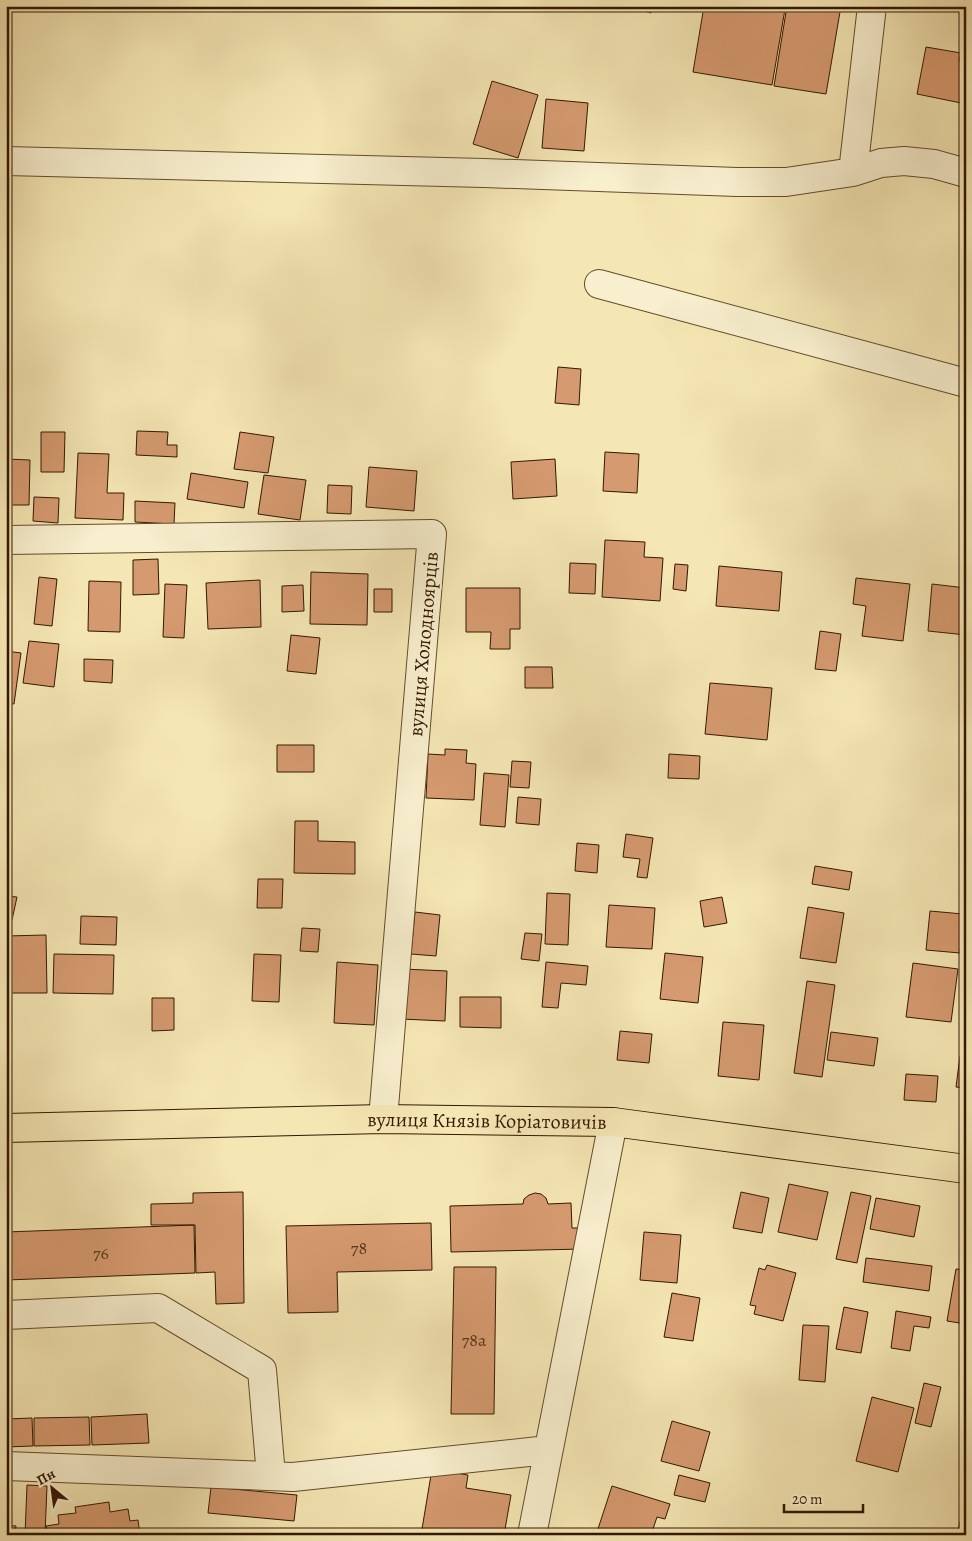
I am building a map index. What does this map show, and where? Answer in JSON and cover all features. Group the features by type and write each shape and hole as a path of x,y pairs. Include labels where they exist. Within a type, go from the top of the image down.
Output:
{"main road":[{"name":"вулиця Князів Коріатовичів","path":"6,1128 383,1119 613,1122 966,1169"}],"street":[{"path":"854,172 872,6"},
{"path":"6,161 484,173 737,182 786,182 854,172 881,163 904,161 934,164 966,173"},
{"path":"599,284 770,329 966,384"},
{"name":"вулиця Холодноярців","path":"6,540 432,534 383,1119"},
{"path":"532,1535 613,1122"},
{"path":"6,1315 158,1308 262,1370 271,1476"},
{"path":"6,1466 293,1477 548,1450"}],"building":[{"path":"332,6 354,6 353,10"},
{"path":"626,6 653,6 651,13"},
{"path":"704,6 767,6 785,9 772,85 693,72"},
{"path":"787,6 841,6 826,94 774,86"},
{"path":"926,47 961,53 959,61 966,62 966,104 917,94"},
{"path":"492,81 538,95 518,158 473,144"},
{"path":"546,99 588,103 584,151 542,148"},
{"path":"558,367 581,369 579,405 555,403"},
{"path":"137,431 168,432 167,445 177,445 177,457 136,455"},
{"path":"41,432 65,432 64,472 41,472"},
{"path":"240,432 274,437 268,473 234,469"},
{"path":"605,452 639,454 637,493 603,491"},
{"path":"78,453 109,454 107,493 124,493 123,520 75,518"},
{"path":"6,459 30,460 29,505 6,505"},
{"path":"555,459 557,496 513,499 511,462"},
{"path":"369,467 417,471 414,511 366,507"},
{"path":"191,473 248,482 244,508 187,499"},
{"path":"264,475 306,480 300,520 258,514"},
{"path":"328,485 352,486 351,514 327,513"},
{"path":"34,497 59,498 58,523 33,521"},
{"path":"135,501 175,503 174,524 135,522"},
{"path":"605,540 645,542 644,557 663,558 660,601 602,597"},
{"path":"158,559 159,594 133,595 133,560"},
{"path":"570,563 596,564 595,594 569,593"},
{"path":"675,564 688,565 686,591 673,589"},
{"path":"719,566 782,572 779,611 716,606"},
{"path":"311,572 368,574 367,625 310,624"},
{"path":"39,577 57,579 52,626 34,624"},
{"path":"856,578 910,584 903,641 862,636 866,606 853,604"},
{"path":"260,580 261,627 208,629 206,583"},
{"path":"89,581 121,582 120,632 88,631"},
{"path":"165,584 187,585 184,638 163,637"},
{"path":"932,584 966,588 966,635 928,631"},
{"path":"303,585 304,611 282,612 282,586"},
{"path":"466,588 520,588 520,629 510,629 510,649 490,649 491,632 466,632"},
{"path":"374,589 392,589 392,612 374,612"},
{"path":"820,631 841,634 836,671 815,669"},
{"path":"291,635 320,638 316,674 287,671"},
{"path":"29,641 59,644 54,687 23,683"},
{"path":"6,651 21,653 14,704 6,703"},
{"path":"84,659 113,660 112,683 84,681"},
{"path":"525,667 552,667 553,688 525,688"},
{"path":"710,683 772,688 767,740 705,734"},
{"path":"277,745 314,745 314,772 277,772"},
{"path":"445,749 467,750 466,763 476,764 474,800 426,798 428,754 445,755"},
{"path":"669,754 700,756 699,779 668,778"},
{"path":"512,761 531,762 529,788 510,787"},
{"path":"484,773 509,775 505,827 480,825"},
{"path":"518,797 541,799 539,825 516,823"},
{"path":"295,821 318,821 318,841 355,842 355,874 294,873"},
{"path":"626,834 653,838 647,878 637,877 640,859 623,857"},
{"path":"577,843 599,845 597,873 575,871"},
{"path":"815,866 852,872 849,890 812,884"},
{"path":"258,879 283,879 282,908 257,908"},
{"path":"547,893 570,894 568,945 545,944"},
{"path":"6,896 17,897 12,920 6,919"},
{"path":"722,897 727,923 704,927 700,901"},
{"path":"609,905 655,908 652,949 606,947"},
{"path":"808,907 844,913 836,963 800,958"},
{"path":"930,911 963,914 960,953 926,950"},
{"path":"415,912 440,915 436,956 411,954"},
{"path":"81,916 117,917 116,945 80,944"},
{"path":"302,928 320,929 318,952 300,951"},
{"path":"525,933 542,934 539,961 521,959"},
{"path":"46,935 47,993 6,993 6,936"},
{"path":"665,953 703,957 698,1003 660,999"},
{"path":"54,954 114,955 113,994 53,993"},
{"path":"254,954 281,955 279,1002 252,1001"},
{"path":"337,962 378,965 374,1025 334,1023"},
{"path":"546,962 588,966 586,985 561,983 558,1008 542,1007"},
{"path":"913,963 958,969 951,1022 906,1017"},
{"path":"403,969 447,971 445,1021 401,1019"},
{"path":"807,981 835,985 822,1077 794,1073"},
{"path":"460,997 501,997 501,1028 460,1027"},
{"path":"152,998 174,998 174,1030 152,1031"},
{"path":"723,1022 764,1025 759,1080 718,1076"},
{"path":"620,1031 652,1034 649,1063 617,1060"},
{"path":"831,1032 878,1038 874,1066 827,1060"},
{"path":"960,1056 966,1057 966,1088 956,1087"},
{"path":"906,1074 938,1076 936,1102 904,1100"},
{"path":"789,1184 828,1192 817,1240 778,1232"},
{"path":"243,1192 244,1303 216,1304 215,1272 196,1273 195,1225 151,1225 151,1204 193,1203 193,1193"},
{"path":"741,1192 769,1198 762,1233 733,1228"},
{"path":"851,1192 871,1196 857,1263 836,1259"},
{"path":"535,1193 541,1194 546,1198 548,1204 571,1203 572,1228 583,1228 583,1249 451,1252 450,1206 523,1204 524,1199"},
{"path":"876,1198 920,1206 914,1237 870,1229"},
{"path":"431,1223 432,1270 337,1272 338,1312 288,1313 286,1226"},
{"path":"194,1225 195,1273 6,1280 6,1232"},
{"path":"644,1232 681,1235 677,1283 640,1280"},
{"path":"866,1258 932,1266 929,1291 863,1282"},
{"path":"767,1265 796,1273 783,1321 754,1314 756,1306 750,1305 759,1268 765,1270"},
{"path":"454,1267 496,1267 494,1414 451,1414"},
{"path":"956,1269 966,1270 966,1324 947,1321"},
{"path":"672,1293 700,1298 693,1341 664,1337"},
{"path":"844,1307 868,1312 861,1353 836,1349"},
{"path":"896,1311 931,1317 929,1328 914,1326 910,1351 891,1348"},
{"path":"803,1325 829,1326 825,1382 799,1380"},
{"path":"924,1383 941,1387 931,1427 915,1423"},
{"path":"872,1397 914,1408 898,1472 856,1461"},
{"path":"147,1414 149,1443 92,1445 91,1417"},
{"path":"89,1417 90,1445 34,1446 34,1418"},
{"path":"32,1418 33,1446 6,1447 6,1419"},
{"path":"672,1421 710,1432 699,1471 661,1461"},
{"path":"432,1469 468,1475 466,1488 511,1495 504,1535 421,1535"},
{"path":"679,1475 710,1483 705,1502 674,1495"},
{"path":"27,1485 47,1486 45,1535 25,1535"},
{"path":"612,1486 670,1504 665,1519 657,1517 651,1535 606,1535 597,1532"},
{"path":"211,1487 297,1495 294,1521 208,1513"},
{"path":"965,1500 966,1535 957,1535"},
{"path":"109,1502 110,1512 128,1509 130,1521 138,1520 140,1535 48,1535 46,1526 59,1524 58,1515 76,1513 75,1507"},
{"path":"6,1525 16,1526 15,1535 6,1535"},
{"path":"662,1530 678,1535 661,1535"}]}
